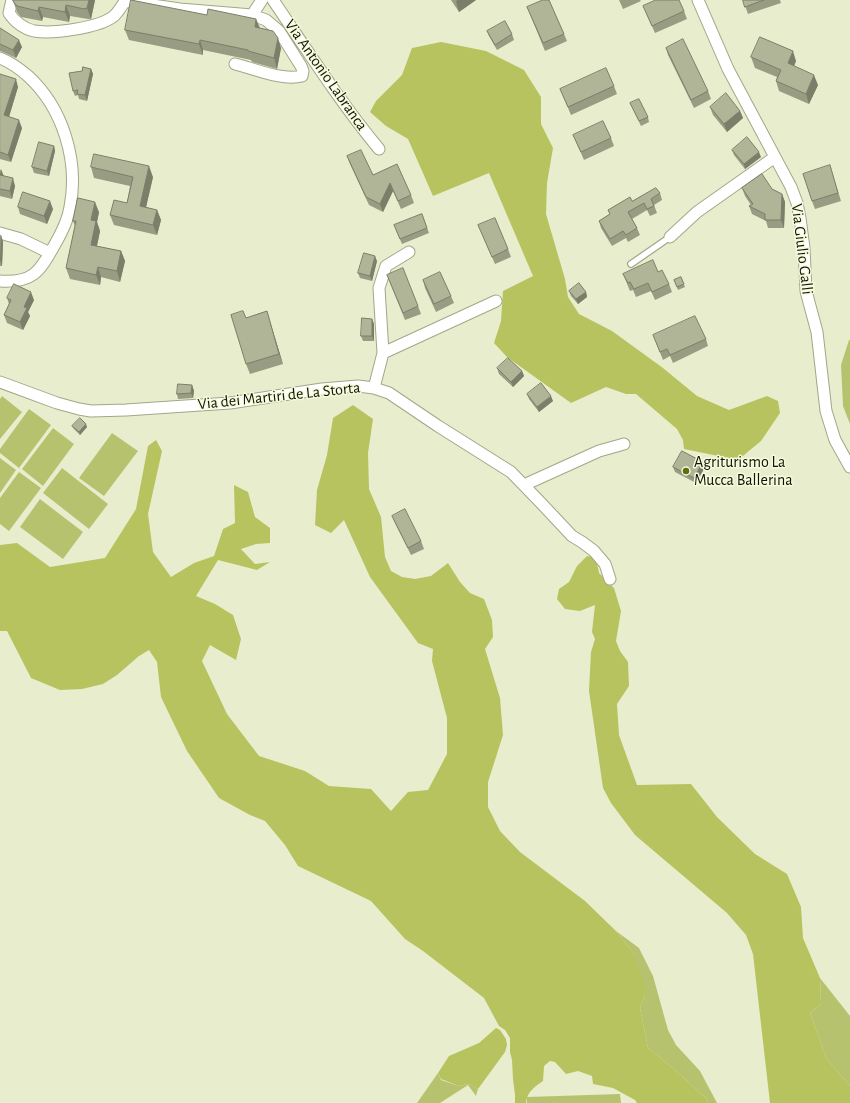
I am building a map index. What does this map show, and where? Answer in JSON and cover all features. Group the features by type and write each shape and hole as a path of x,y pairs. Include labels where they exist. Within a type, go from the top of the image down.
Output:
{"street":[{"path":"12,0 9,13 24,27 33,31 56,32 79,29 104,22 114,15 125,0 180,9 252,15 266,20 279,31 303,71 302,76 296,78 280,76 235,64"},
{"path":"252,15 262,0"},
{"name":"Via Antonio Labranca","path":"273,0 321,72 379,149"},
{"name":"Via Giulio Galli","path":"698,0 728,69 791,187 797,203 804,248 806,291 817,332 826,411 835,440 850,467"},
{"path":"0,58 24,72 41,89 58,116 67,141 72,179 70,206 65,224 50,253 36,272 29,278 16,281 0,281"},
{"path":"670,237 697,212 775,157"},
{"path":"0,233 21,239 50,253"},
{"path":"374,388 383,353 379,288 386,266 409,252"},
{"path":"383,353 496,301"},
{"name":"Via dei Martiri de La Storta","path":"0,382 57,404 91,411 230,403 322,389 358,386 374,388 389,393 511,472 572,536 594,551 605,564 610,579"},
{"path":"524,485 599,451 624,444"}],"lane":[{"path":"631,264 670,237"}],"green space":[{"path":"441,42 486,51 524,70 541,97 541,124 553,148 547,183 546,214 565,279 568,297 579,314 612,331 663,368 697,396 729,410 767,396 778,401 780,413 761,441 738,460 684,449 683,440 677,429 636,394 626,394 606,387 571,403 507,357 494,343 501,321 503,291 533,276 489,173 433,196 408,139 386,126 370,112 376,101 402,75 412,48"},
{"path":"849,340 850,424 843,406 841,365"},
{"path":"2,396 22,412 0,439 0,399"},
{"path":"353,405 373,419 368,453 369,489 381,517 385,557 391,571 402,577 415,579 431,576 448,563 460,582 470,593 484,599 492,620 493,637 485,649 500,698 503,735 488,782 488,807 500,831 520,852 585,901 616,931 632,951 645,985 645,995 640,1008 648,1048 707,1099 708,1103 637,1103 635,1100 613,1088 593,1084 592,1076 578,1071 566,1074 555,1062 550,1061 544,1066 543,1081 532,1090 526,1103 515,1103 510,1038 505,1030 499,1026 484,998 405,939 371,901 298,866 285,845 265,821 250,815 219,798 187,751 161,697 157,662 149,650 103,684 82,689 60,690 31,678 7,631 0,631 0,545 17,543 50,567 105,558 136,509 148,446 156,440 162,451 148,514 153,552 171,577 194,563 214,556 223,529 235,523 234,485 248,492 255,517 270,528 270,543 256,544 241,549 255,564 270,562 257,570 218,560 196,596 215,604 233,615 241,639 236,660 210,645 202,661 227,714 259,756 305,771 329,786 371,789 391,811 408,792 428,790 447,754 447,718 432,661 433,649 418,643 370,577 344,520 331,533 315,525 317,490 327,455 333,418"},
{"path":"29,409 51,425 19,468 0,453 0,449"},
{"path":"53,428 74,444 43,486 22,469"},
{"path":"112,433 138,451 104,496 79,478"},
{"path":"0,458 16,470 0,493"},
{"path":"62,468 108,504 89,529 43,493"},
{"path":"19,472 41,488 9,531 0,524 0,498"},
{"path":"40,499 83,532 63,559 20,527"},
{"path":"587,556 596,558 599,573 614,588 621,611 616,641 620,651 628,662 629,686 617,704 619,735 637,785 691,784 717,817 755,854 787,874 801,907 803,938 820,978 821,1004 810,1013 826,1058 850,1086 850,1103 770,1103 753,954 746,935 727,913 635,835 611,803 603,788 589,691 591,652 595,639 592,632 595,605 580,611 565,609 557,599 559,589 569,582 577,566"},
{"path":"616,931 639,948 653,976 668,1030 676,1045 700,1071 717,1103 708,1103 707,1099 648,1048 640,1008 645,995 632,951"},
{"path":"820,978 850,1016 850,1086 826,1058 810,1013 821,1004"},
{"path":"496,1028 500,1030 506,1039 507,1045 505,1052 478,1089 469,1084 459,1086 441,1079 438,1073 449,1056 479,1043"},
{"path":"438,1073 441,1080 459,1086 469,1084 478,1089 476,1096 468,1085 440,1103 417,1103"},
{"path":"620,1094 621,1103 527,1103 527,1097"}],"building":[{"path":"13,0 89,0 87,8 84,9 66,5 65,12 39,7 38,11 17,6"},
{"path":"131,0 207,15 208,9 256,19 255,27 273,31 278,38 274,58 248,50 200,40 199,44 125,30"},
{"path":"543,0 549,0 564,34 543,43 527,7"},
{"path":"656,0 679,0 684,11 652,26 643,6"},
{"path":"743,0 764,0 745,7"},
{"path":"505,21 512,34 495,45 487,31"},
{"path":"0,28 19,40 13,50 0,44"},
{"path":"760,37 793,51 788,63 814,75 806,94 776,81 781,70 751,57"},
{"path":"683,39 708,91 691,100 666,48"},
{"path":"83,67 91,69 85,95 77,94 78,90 73,91 69,73 82,71"},
{"path":"606,68 614,86 568,107 560,89"},
{"path":"0,74 16,79 4,115 19,120 8,155 0,152"},
{"path":"726,93 740,111 724,124 710,107"},
{"path":"639,99 648,117 639,121 630,103"},
{"path":"603,121 611,138 581,152 573,135"},
{"path":"747,137 759,152 744,164 732,150"},
{"path":"39,142 54,146 47,171 32,167"},
{"path":"361,150 373,175 397,164 411,195 398,201 390,183 380,204 366,197 347,156"},
{"path":"94,154 149,166 140,206 157,210 153,225 110,215 114,200 127,203 133,177 91,167"},
{"path":"830,165 838,193 812,201 803,174"},
{"path":"762,174 772,189 782,194 781,220 765,220 765,214 749,206 753,204 742,188"},
{"path":"0,175 13,178 10,191 0,189"},
{"path":"656,188 660,193 651,199 654,206 647,209 644,203 628,212 637,228 626,235 623,231 610,239 599,221 610,214 608,210 630,197 632,201"},
{"path":"23,192 50,201 44,216 18,207"},
{"path":"78,198 95,202 91,220 96,221 91,245 121,251 117,271 98,267 96,275 66,268 76,221 73,221"},
{"path":"422,214 427,228 400,239 394,225"},
{"path":"495,218 508,249 492,257 478,225"},
{"path":"364,253 375,256 370,276 358,273"},
{"path":"653,260 658,272 662,270 669,284 652,292 648,283 634,289 630,282 628,283 623,274"},
{"path":"403,268 418,306 403,313 387,275"},
{"path":"440,272 451,296 434,304 423,280"},
{"path":"681,277 684,284 677,287 674,280"},
{"path":"579,283 586,292 576,299 569,291"},
{"path":"14,284 31,292 24,307 27,308 20,322 4,315 11,300 7,298"},
{"path":"243,311 246,318 267,311 279,354 246,364 231,315"},
{"path":"695,316 706,339 670,355 667,349 660,352 653,335"},
{"path":"362,318 372,319 372,336 361,336"},
{"path":"508,358 522,371 511,382 497,368"},
{"path":"541,383 551,396 537,407 527,394"},
{"path":"178,384 192,385 191,393 177,394"},
{"path":"80,418 86,424 79,432 72,426"},
{"path":"682,451 703,462 694,478 673,467"},
{"path":"405,509 421,541 408,548 392,516"}],"place":[{"name":"Agriturismo La Mucca Ballerina","path":"686,471"}]}
